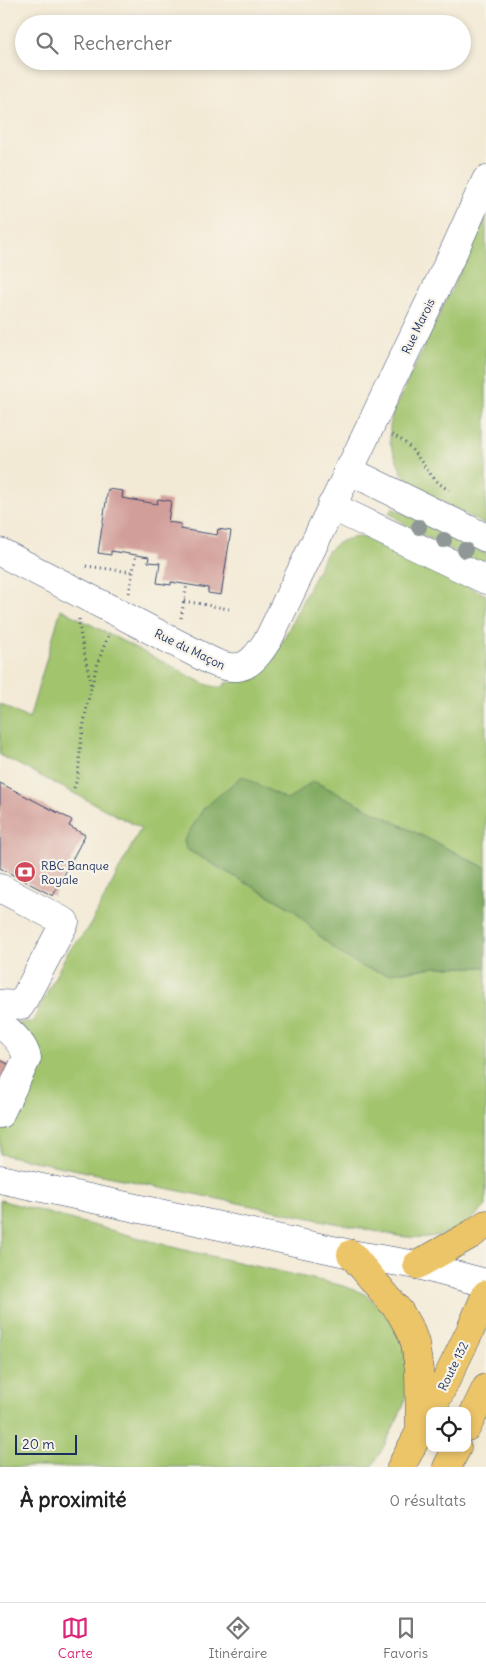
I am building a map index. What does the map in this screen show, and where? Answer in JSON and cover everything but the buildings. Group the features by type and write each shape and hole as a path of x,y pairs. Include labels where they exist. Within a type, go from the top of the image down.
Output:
{"highway":[{"path":"417,1265 486,1224"},
{"path":"351,1254 400,1312 411,1332 415,1343 426,1413"},
{"name":"Route 132","path":"433,1407 486,1294"},
{"path":"471,1419 486,1388"},
{"name":"Route 132","path":"401,1467 426,1421"},
{"path":"447,1467 454,1452"}],"street":[{"name":"Rue Marois","path":"348,470 486,180"},
{"name":"Rue du Maçon","path":"0,552 118,624 177,644 211,661 232,668 240,667 255,657 269,638 348,470"},
{"path":"348,470 486,538"},
{"path":"331,506 486,580"},
{"path":"0,888 65,922 21,1005 0,1004"},
{"path":"0,1024 23,1047 27,1058 0,1114"},
{"path":"0,1179 351,1254 417,1265 486,1283"}],"path":[{"path":"391,434 410,446 432,478 453,493"},
{"path":"74,788 91,693 103,647 118,624 136,554"},
{"path":"86,566 132,572"},
{"path":"177,644 187,584"},
{"path":"184,601 229,610"},
{"path":"79,615 79,634 87,663 91,693"}],"green space":[{"path":"486,217 486,525 413,486 402,473 390,443 390,426 393,412"},
{"path":"392,508 486,554 486,567 418,533 389,513"},
{"path":"360,537 371,539 486,595 486,868 313,781 288,800 204,808 184,840 186,849 294,910 318,935 341,954 410,971 435,967 486,967 486,1206 466,1223 446,1233 424,1237 398,1236 0,1154 0,1128 33,1064 16,1023 32,1023 67,953 88,929 141,828 0,755 0,704 29,719 61,609 205,684 224,687 225,683 253,675 264,668 275,657 326,553 342,541"},
{"path":"242,776 288,800 313,781 486,868 486,967 435,967 386,974 363,967 341,954 318,935 294,910 186,849 184,840 204,808"},
{"path":"0,1200 184,1250 344,1286 365,1294 380,1307 395,1326 405,1346 409,1385 403,1407 372,1467 0,1467"}],"place":[{"name":"RBC Banque Royale","path":"25,872"}]}
